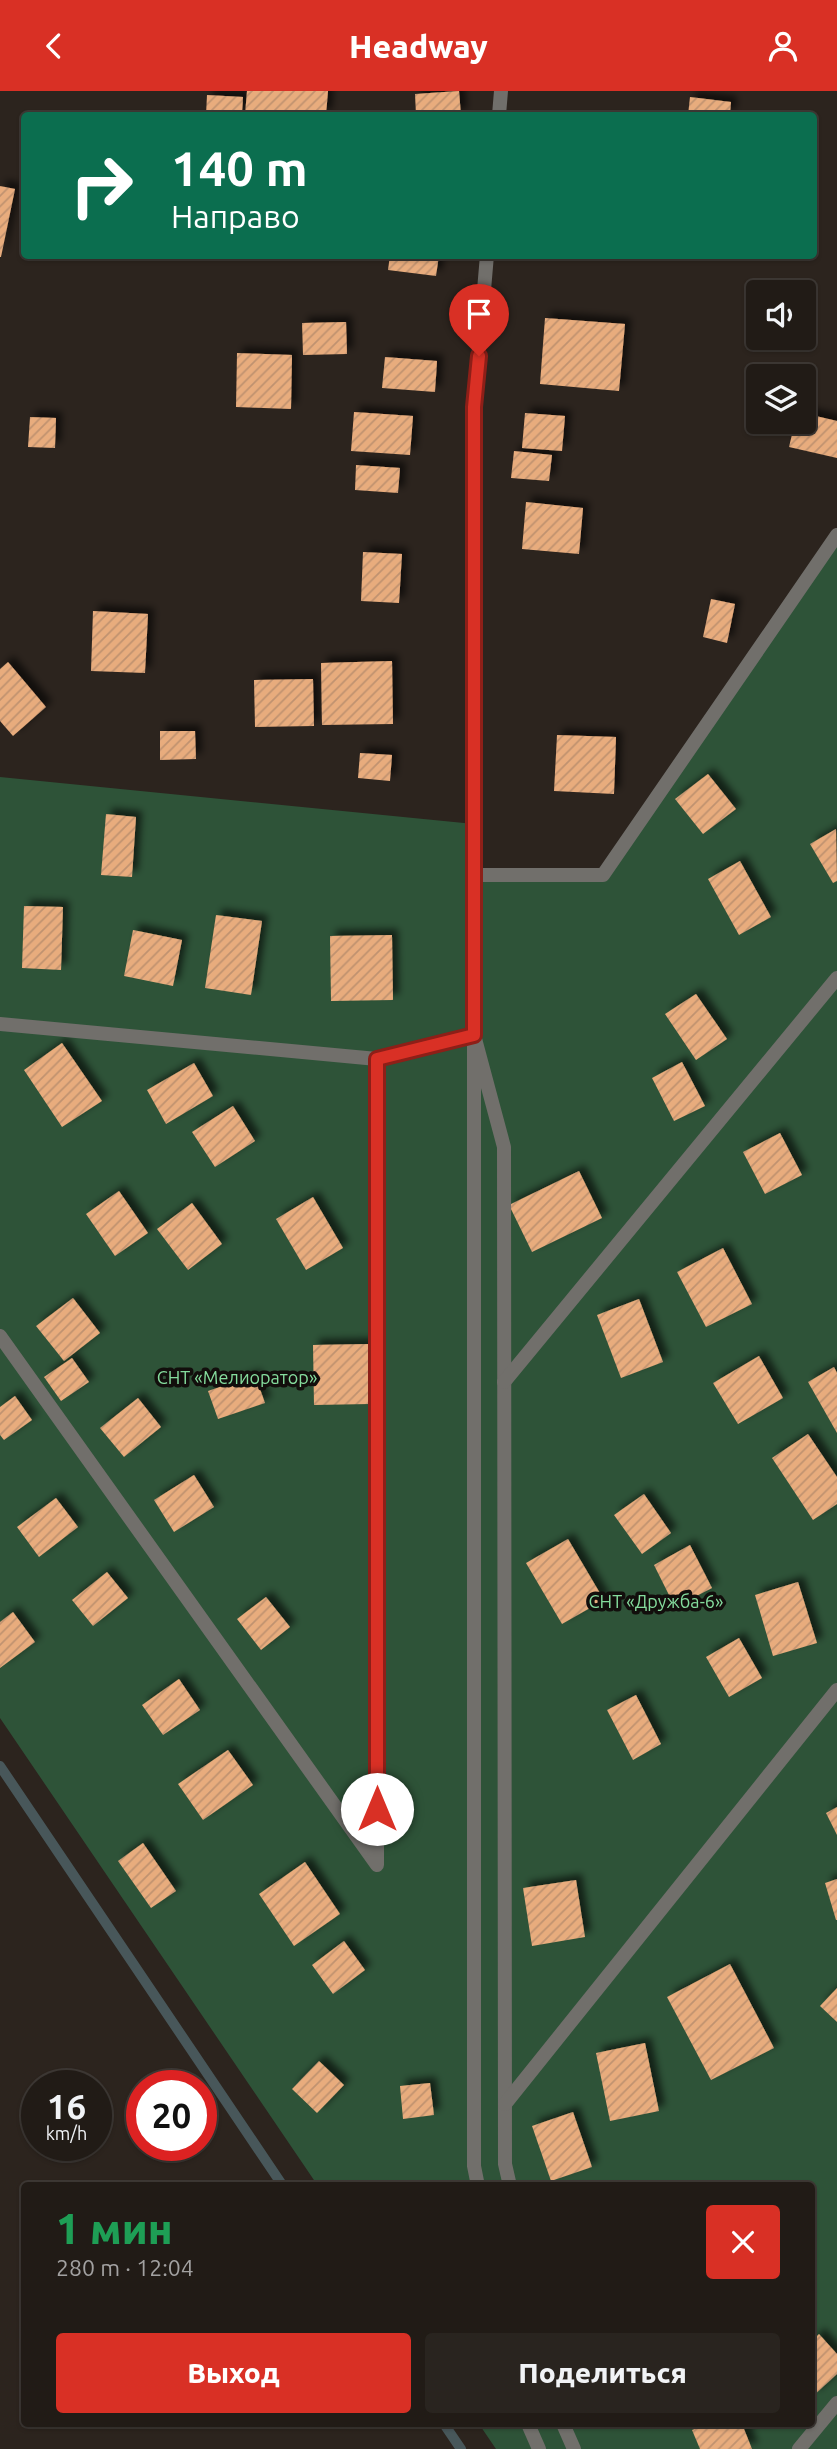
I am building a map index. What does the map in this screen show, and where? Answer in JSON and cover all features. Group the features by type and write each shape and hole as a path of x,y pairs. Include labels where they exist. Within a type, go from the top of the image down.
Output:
{"street":[{"path":"499,112 501,91"},
{"path":"477,2182 474,2166 474,407 487,259"},
{"path":"475,875 603,875 837,535"},
{"path":"504,1383 837,978"},
{"path":"0,1024 377,1059 474,1035"},
{"path":"474,1035 504,1147 505,2164 509,2182"},
{"path":"0,1336 377,1865 377,1059"},
{"path":"505,2104 837,1690"},
{"path":"799,2449 837,2403"},
{"path":"529,2427 539,2449"},
{"path":"564,2427 574,2449"}],"green space":[{"path":"837,535 837,2449 496,2449 481,2427 815,2427 815,2182 315,2182 0,1718 0,777 474,824 475,875 603,875"}],"building":[{"path":"247,91 328,91 326,112 245,112"},
{"path":"459,91 461,112 416,112 415,94"},
{"path":"207,95 243,97 242,112 206,112"},
{"path":"690,97 731,102 730,112 688,112"},
{"path":"0,186 15,189 1,257 0,257"},
{"path":"389,259 438,259 436,276 388,270"},
{"path":"545,318 625,324 619,391 540,384"},
{"path":"346,322 347,354 303,355 302,323"},
{"path":"237,353 292,355 291,409 236,407"},
{"path":"385,357 437,361 435,392 382,388"},
{"path":"354,412 413,416 410,455 351,451"},
{"path":"525,413 565,416 562,451 522,448"},
{"path":"816,416 837,421 837,458 789,447 792,434 816,434"},
{"path":"30,417 56,418 55,448 28,447"},
{"path":"514,451 552,455 549,481 511,478"},
{"path":"356,465 400,468 398,493 355,490"},
{"path":"526,502 583,508 579,554 522,549"},
{"path":"363,552 402,554 399,603 361,601"},
{"path":"711,599 735,604 727,643 703,637"},
{"path":"93,611 148,614 145,673 91,671"},
{"path":"392,661 393,724 322,725 321,663"},
{"path":"8,662 46,707 13,736 0,721 0,669"},
{"path":"313,679 314,726 255,727 254,680"},
{"path":"160,731 195,731 196,759 160,760"},
{"path":"557,735 616,737 614,794 554,791"},
{"path":"360,753 392,755 390,781 358,778"},
{"path":"708,774 736,809 703,834 675,799"},
{"path":"106,814 136,817 132,877 101,875"},
{"path":"836,829 837,881 833,883 810,844"},
{"path":"740,861 771,917 739,935 708,879"},
{"path":"24,906 63,907 61,970 22,968"},
{"path":"216,915 262,921 251,995 205,988"},
{"path":"133,930 182,940 173,986 124,976"},
{"path":"392,935 393,1000 331,1001 330,936"},
{"path":"696,994 727,1039 696,1060 665,1014"},
{"path":"62,1043 102,1101 62,1127 24,1070"},
{"path":"682,1062 705,1106 674,1121 652,1078"},
{"path":"194,1063 213,1096 166,1124 147,1090"},
{"path":"233,1106 255,1141 215,1167 192,1132"},
{"path":"780,1133 802,1175 765,1194 743,1152"},
{"path":"579,1171 602,1218 532,1252 509,1205"},
{"path":"119,1191 148,1233 115,1256 86,1214"},
{"path":"313,1197 343,1248 306,1270 276,1219"},
{"path":"192,1203 222,1244 188,1270 157,1229"},
{"path":"723,1248 752,1304 706,1327 677,1272"},
{"path":"73,1298 100,1333 64,1361 36,1326"},
{"path":"639,1299 663,1362 621,1378 597,1315"},
{"path":"369,1344 370,1404 314,1405 313,1345"},
{"path":"759,1356 783,1398 738,1424 713,1383"},
{"path":"72,1358 89,1382 61,1401 44,1377"},
{"path":"834,1367 837,1373 837,1433 808,1382"},
{"path":"255,1375 265,1403 218,1419 208,1391"},
{"path":"15,1396 32,1420 4,1440 0,1435 0,1407"},
{"path":"138,1398 161,1427 124,1457 100,1428"},
{"path":"808,1434 837,1477 837,1504 813,1520 772,1458"},
{"path":"194,1475 214,1507 174,1532 154,1500"},
{"path":"644,1494 671,1533 642,1554 614,1515"},
{"path":"56,1498 78,1527 39,1557 17,1527"},
{"path":"568,1539 604,1600 562,1624 526,1563"},
{"path":"690,1545 712,1588 675,1607 654,1565"},
{"path":"107,1572 128,1598 93,1626 72,1600"},
{"path":"798,1582 817,1643 773,1656 755,1595"},
{"path":"266,1597 290,1627 261,1650 237,1619"},
{"path":"13,1612 35,1642 0,1668 0,1622"},
{"path":"739,1638 762,1678 729,1697 706,1657"},
{"path":"179,1679 200,1710 163,1735 142,1705"},
{"path":"636,1695 661,1744 633,1760 607,1710"},
{"path":"228,1750 253,1785 203,1820 178,1784"},
{"path":"837,1807 837,1835 826,1813"},
{"path":"143,1843 176,1891 151,1908 118,1861"},
{"path":"305,1862 340,1914 294,1946 259,1894"},
{"path":"837,1879 837,1920 836,1920 825,1883"},
{"path":"576,1880 585,1937 532,1946 523,1888"},
{"path":"344,1941 365,1970 333,1994 312,1965"},
{"path":"730,1964 774,2048 711,2080 667,1997"},
{"path":"837,1988 837,2022 820,2006"},
{"path":"645,2043 659,2111 610,2121 596,2053"},
{"path":"319,2061 344,2085 317,2113 292,2089"},
{"path":"430,2083 434,2115 403,2119 400,2086"},
{"path":"573,2112 592,2167 551,2181 532,2126"},
{"path":"819,2334 837,2354 837,2374 815,2394 815,2338"},
{"path":"700,2427 743,2427 752,2449 700,2449 692,2430"}],"waterway":[{"path":"0,1766 280,2182"},
{"path":"446,2427 461,2449"}],"route":[{"path":"377,1809 377,1059 474,1035 474,407 479,356"}],"park label":[{"name":"СНТ «Мелиоратор»","path":"237,1377"},
{"name":"СНТ «Дружба-6»","path":"656,1601"}]}
